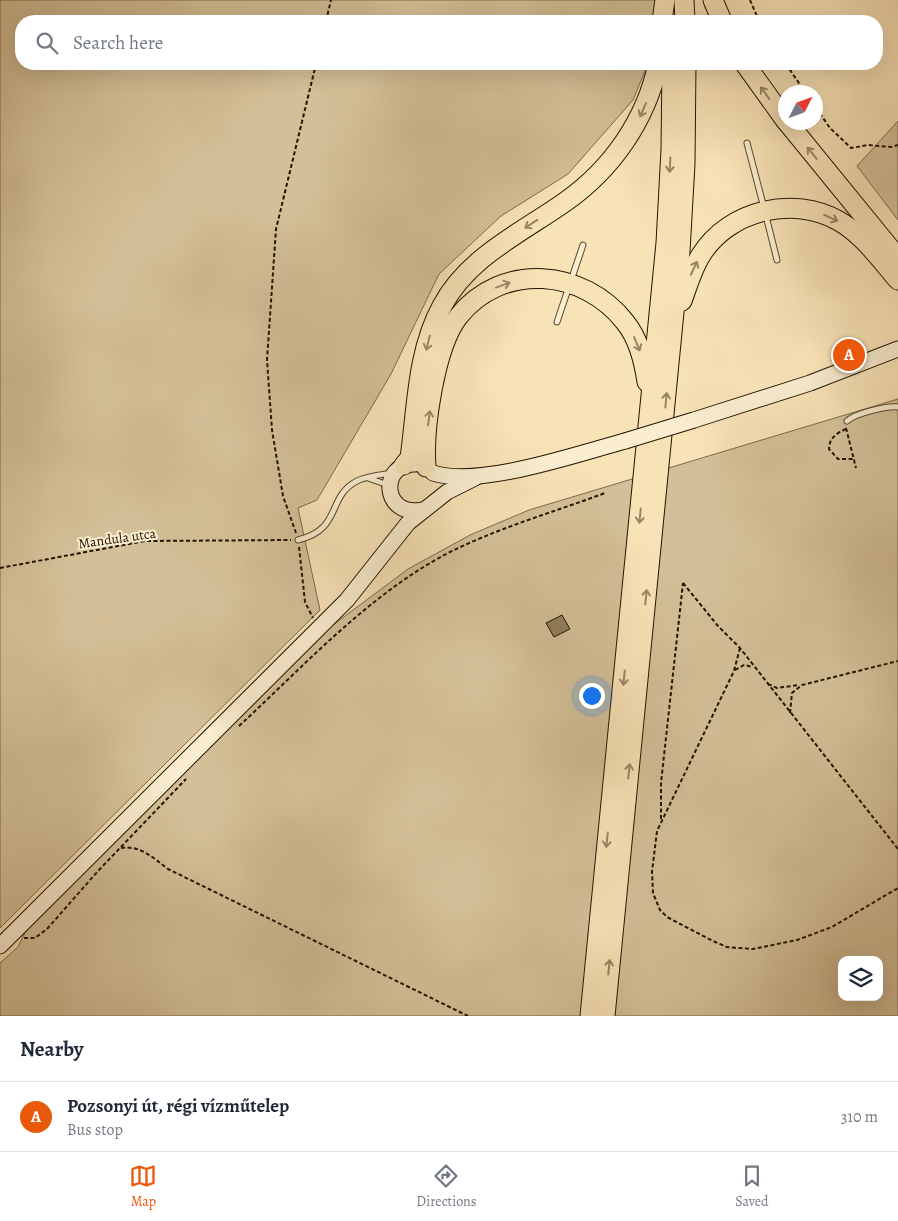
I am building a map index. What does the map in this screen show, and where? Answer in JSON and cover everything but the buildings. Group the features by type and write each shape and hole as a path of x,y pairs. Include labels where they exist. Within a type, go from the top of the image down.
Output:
{"highway":[{"path":"663,15 665,0"},
{"path":"670,0 671,15"},
{"path":"684,0 685,15"},
{"path":"712,0 719,15"},
{"path":"396,474 410,458 424,356 430,333 442,306 461,279 481,259 567,201 611,160 629,137 643,111 656,70"},
{"path":"590,1016 666,243 671,149 672,70"},
{"path":"604,1016 672,330 685,164 686,70"},
{"path":"749,70 778,111"},
{"path":"793,130 898,258"},
{"path":"672,330 693,269 702,254 726,228 744,217 764,210 790,208 809,211 839,222 869,245 898,280"},
{"path":"429,470 426,449 434,377 446,336 458,317 476,299 497,287 519,279 540,278 570,282 603,299 627,324 644,363 651,404"}],"main road":[{"path":"429,470 438,487 428,506 408,511 396,504 390,495 396,474 411,463 429,470 446,477 474,478 551,461 625,441 802,386 895,349"},
{"path":"0,946 347,600 388,546 428,506 447,492 474,478"},
{"path":"388,546 395,522 396,504"}],"lane":[{"path":"747,143 777,260"},
{"path":"557,322 584,245"},
{"path":"847,421 853,416 891,406 898,407"},
{"path":"367,477 396,474"},
{"path":"298,540 319,533 326,526 342,496 357,481 367,477 396,474"}],"path":[{"path":"327,15 331,0"},
{"path":"750,0 756,15"},
{"path":"315,70 276,229 267,360 272,430 283,496 298,540 305,602 307,609 320,627"},
{"path":"790,70 800,85"},
{"path":"823,118 830,128 851,148 868,145 890,147 898,145"},
{"path":"847,421 846,429 856,468"},
{"path":"846,429 833,437 829,443 829,449 838,459 853,459"},
{"path":"232,732 359,615 417,572 452,551 492,534 605,493"},
{"name":"Mandula utca","path":"0,568 145,541 298,540"},
{"path":"661,821 661,783 683,583 722,631 740,648 753,667 898,849"},
{"path":"740,648 734,671 657,830 652,872 655,902 667,917 726,947 753,949 797,940 832,927 898,888"},
{"path":"765,682 777,688 802,685 898,661"},
{"path":"734,671 744,665 753,667"},
{"path":"790,714 789,704 792,693 802,685"},
{"path":"12,934 24,938 35,938 47,929 192,772"},
{"path":"121,848 133,846 168,869 468,1016"}],"shaded area":[{"path":"0,0 655,0 654,15 15,15 15,70 646,70 633,100 568,174 501,216 439,274 391,374 317,500 298,508 320,610 0,928"},
{"path":"898,121 898,220 857,166"},
{"path":"898,399 898,1016 0,1016 0,963 18,947 28,926 194,757 203,754 325,631 408,569 470,535 529,510"}],"place":[{"name":"Pozsonyi út, régi vízműtelep","path":"849,355"}]}
